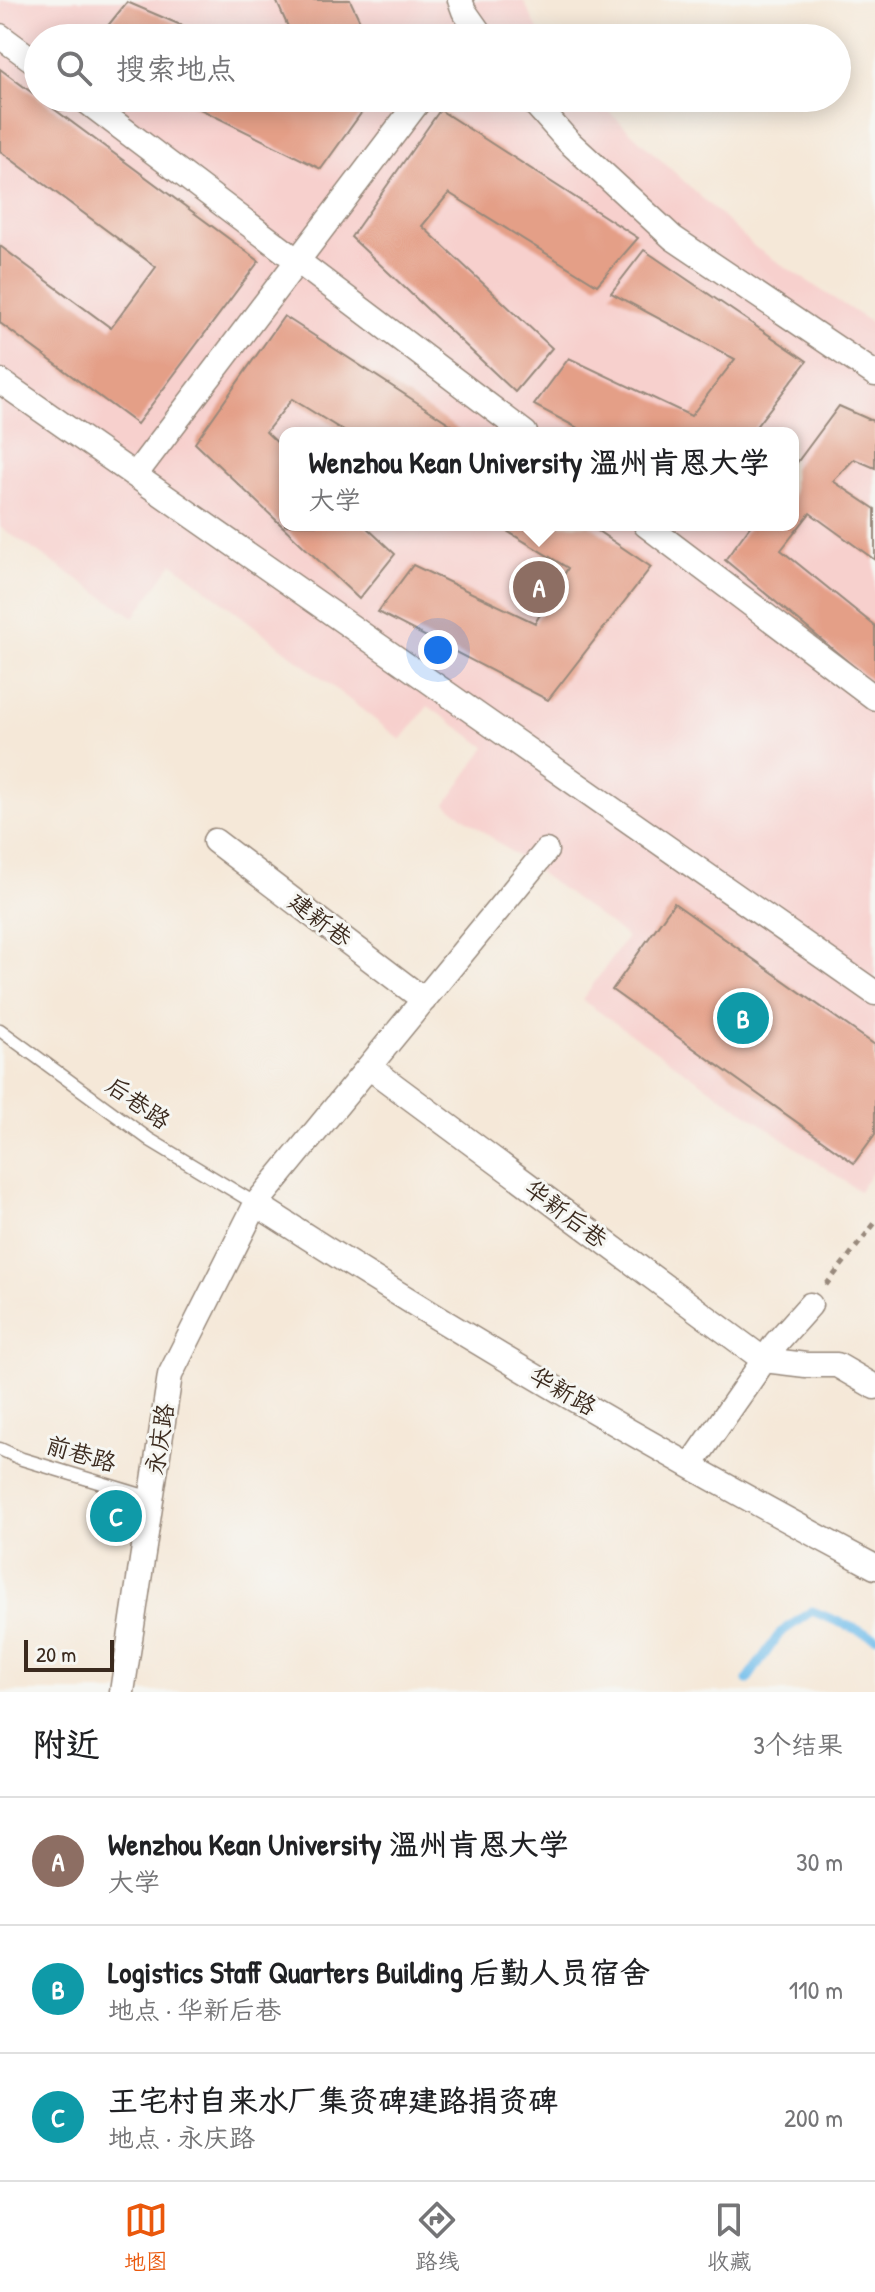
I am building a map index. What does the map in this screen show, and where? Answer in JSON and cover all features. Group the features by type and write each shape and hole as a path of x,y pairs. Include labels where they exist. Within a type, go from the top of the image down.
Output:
{"street":[{"path":"460,0 470,24"},
{"path":"0,36 24,54"},
{"path":"100,112 517,427"},
{"path":"135,475 410,112"},
{"path":"542,112 568,141 673,238 875,374"},
{"path":"0,381 875,993"},
{"path":"654,531 875,698"},
{"name":"建新巷","path":"215,841 424,1000"},
{"name":"永庆路","path":"122,1692 170,1375 256,1204 546,851"},
{"name":"华新后巷","path":"369,1067 764,1360"},
{"name":"华新路","path":"256,1204 407,1301 875,1567"},
{"path":"691,1465 764,1360 810,1305"},
{"path":"764,1360 837,1365 875,1387"}],"lane":[{"name":"后巷路","path":"0,1030 150,1140 256,1204"},
{"name":"前巷路","path":"0,1449 22,1459 151,1498"}],"path":[{"path":"810,1305 875,1223"}],"shaded area":[{"path":"0,0 523,0 535,24 24,24 24,112 609,112 756,248 875,325 875,1168 859,1191 582,1000 627,937 446,804 486,747 428,706 401,740 173,563 134,617 0,527"}],"building":[{"path":"276,0 350,0 361,24 287,24"},
{"path":"127,2 178,24 109,24"},
{"path":"0,69 24,87 24,112 58,112 259,261 137,424 0,323 0,246 111,328 156,267 0,151"},
{"path":"206,112 362,112 321,169"},
{"path":"439,112 443,112 638,238 597,285 449,193 422,226 552,348 515,392 351,237"},
{"path":"644,250 807,361 756,427 576,427 534,405 569,358 691,416 735,359 611,293"},
{"path":"284,316 455,427 337,427 292,399 266,432 279,444 279,523 195,443"},
{"path":"839,406 875,422 875,468 854,459 833,481 875,509 875,560 810,513 799,527 799,460"},
{"path":"288,531 370,531 395,554 359,599"},
{"path":"507,531 598,531 651,567 548,700 378,612 413,565 535,623 568,568"},
{"path":"747,531 796,531 781,550 875,626 875,684 725,560"},
{"path":"674,903 875,1045 875,1134 854,1163 612,990"}],"waterway":[{"path":"747,1680 780,1633 812,1611 875,1637"}],"place":[{"name":"Wenzhou Kean University 温州肯恩大学","path":"539,587"},
{"name":"Logistics Staff Quarters Building 后勤人员宿舍","path":"743,1018"},
{"name":"王宅村自来水厂集资碑建路捐资碑","path":"116,1516"}]}
